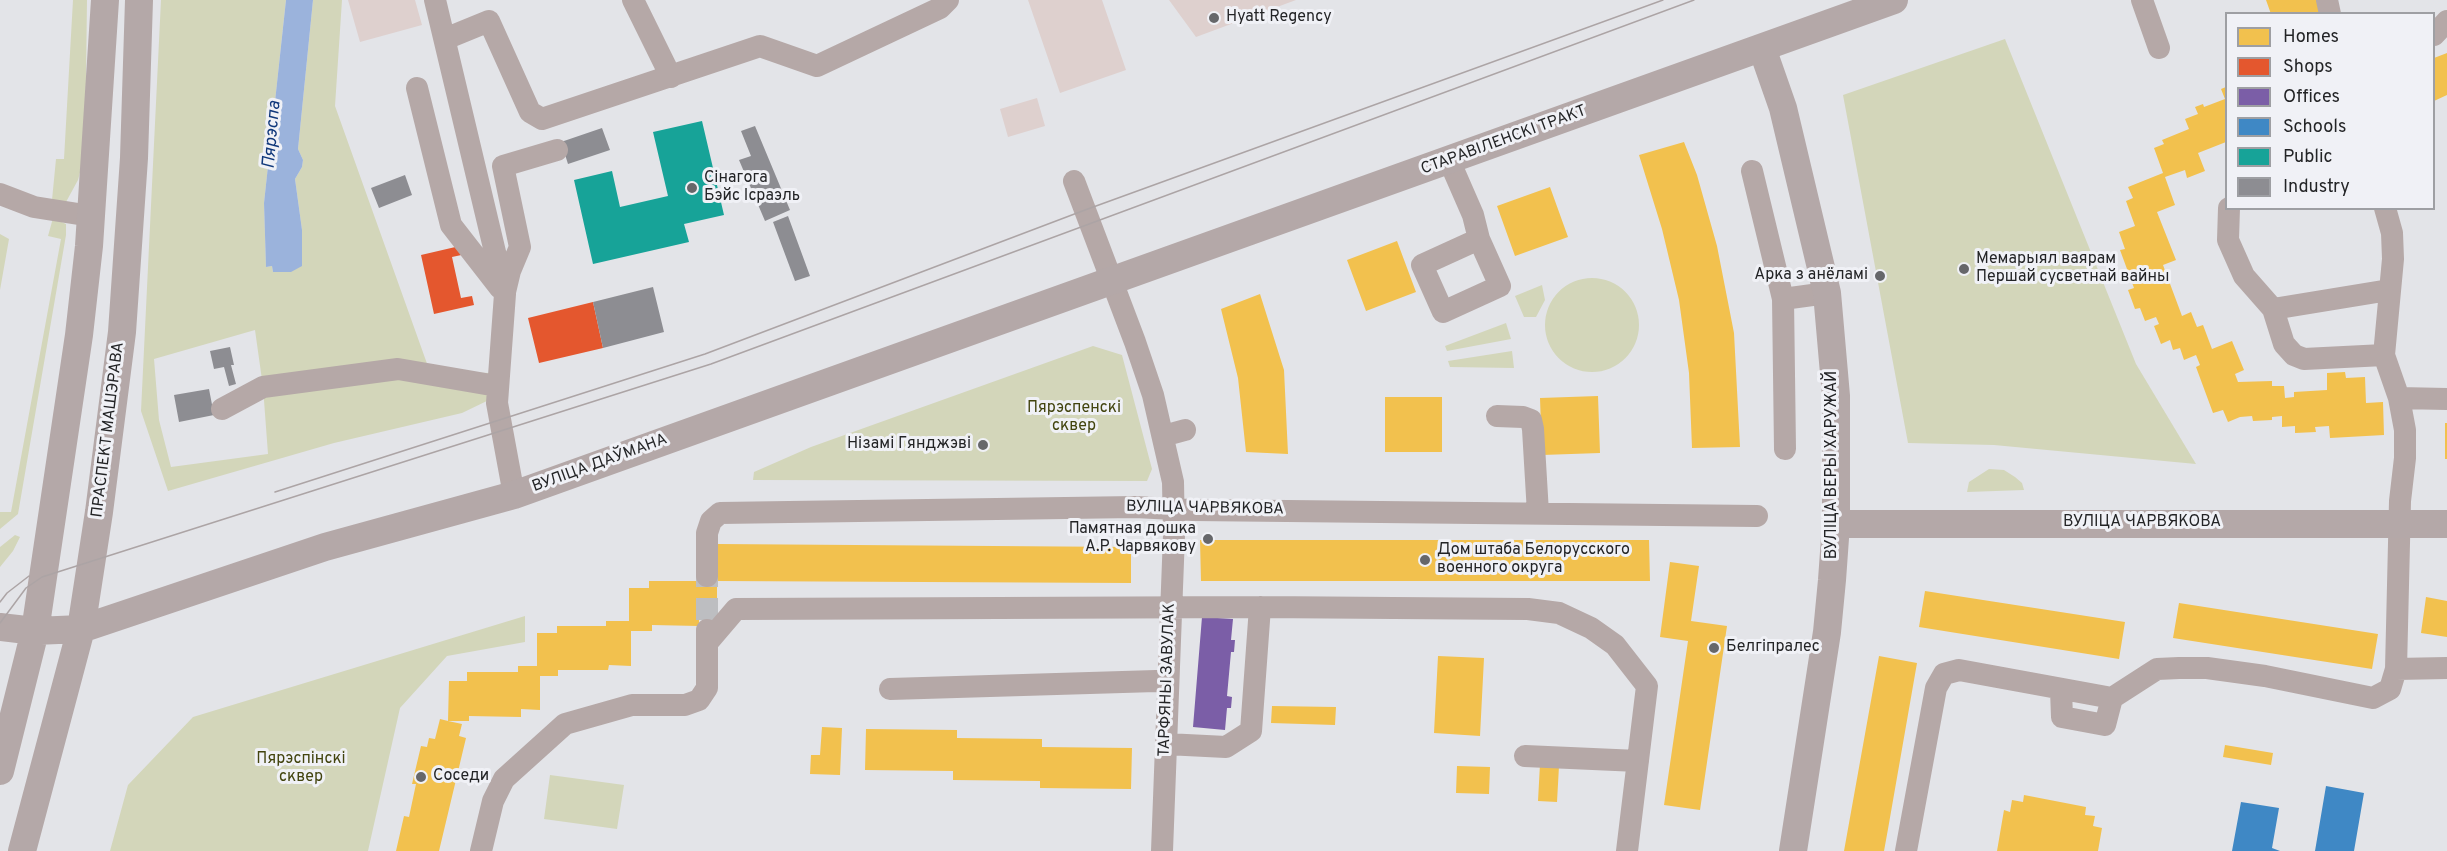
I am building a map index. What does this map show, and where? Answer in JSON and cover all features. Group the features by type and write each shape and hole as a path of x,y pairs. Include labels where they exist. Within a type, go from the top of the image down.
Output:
{"main road":[{"path":"0,771 35,631 79,336 91,213 105,0"},
{"name":"ПРАСПЕКТ МАШЭРАВА","path":"22,851 81,630 122,332 134,158 139,0"},
{"name":"СТАРАВІЛЕНСКІ ТРАКТ","path":"1114,280 1894,0"},
{"name":"ВУЛІЦА ВЕРЫ ХАРУЖАЙ","path":"1762,48 1783,108 1827,293 1836,396 1836,524 1827,632 1793,851"},
{"name":"ВУЛІЦА ДАЎМАНА","path":"0,627 35,631 81,630 325,547 514,495 1114,280"},
{"name":"ВУЛІЦА ЧАРВЯКОВА","path":"1836,524 2447,524"}],"street":[{"path":"435,0 505,294"},
{"path":"633,0 671,77"},
{"path":"446,39 489,21 530,112 542,118 760,46 817,66 940,8 948,0"},
{"path":"2142,0 2159,48"},
{"path":"2435,32 2447,21"},
{"path":"417,88 451,225 505,294"},
{"path":"514,495 497,403 497,386 505,294 510,270 520,247 502,166 557,150"},
{"path":"1449,160 1473,215 1479,239"},
{"path":"1752,171 1783,299 1785,449"},
{"name":"ТАРФЯНЫ ЗАВУЛАК","path":"1074,181 1094,237 1114,280 1153,395 1173,482 1174,509 1162,851"},
{"path":"0,194 28,203 35,200 46,201 91,213"},
{"path":"2229,210 2228,240 2244,276 2272,309 2284,344 2294,355 2304,359 2384,355"},
{"path":"1906,851 1936,688 1944,674 1959,670 2112,698 2157,669 2179,668 2207,668 2265,676 2373,698 2390,689 2396,669 2400,501 2405,458 2405,430 2399,398 2384,355 2388,290 2393,259 2392,233 2386,210"},
{"path":"2272,309 2388,290"},
{"path":"1783,299 1827,293"},
{"path":"222,409 263,387 398,369 497,386"},
{"path":"2399,398 2447,399"},
{"path":"1497,416 1523,417 1531,420 1538,513"},
{"path":"1163,436 1185,430"},
{"name":"ВУЛІЦА ЧАРВЯКОВА","path":"707,576 707,533 711,521 720,513 1135,507 1758,516"},
{"path":"1166,744 1226,747 1251,731 1260,607"},
{"path":"707,643 736,609 1260,607 1528,609 1560,613 1591,628 1616,645 1647,686 1627,851"},
{"path":"481,851 493,801 504,779 565,724 632,705 685,705 699,700 707,688 707,620"},
{"path":"2396,669 2447,668"},
{"path":"890,689 1168,682"},
{"path":"1525,756 1638,761"}],"green space":[{"path":"73,0 87,0 85,154 78,180 66,202 52,200 56,159 64,159"},
{"path":"161,0 286,0 264,203 266,267 272,266 273,272 291,272 302,230 295,179 303,160 298,149 313,0 342,0 335,106 430,372 494,373 491,399 462,413 334,443 168,491 141,411","holes":["255,330 263,387 268,454 171,467 159,420 154,359"]},
{"path":"2005,39 2136,364 2196,464 1994,445 1908,443 1843,95"},
{"path":"53,218 66,224 66,235 18,514 0,529 0,512 11,512 61,239 48,236"},
{"path":"0,234 9,239 0,290"},
{"path":"1592,278 1610,281 1626,291 1636,307 1639,325 1636,343 1626,359 1610,369 1592,372 1574,369 1558,359 1548,343 1545,325 1548,307 1558,291 1574,281"},
{"path":"1542,285 1545,300 1536,317 1524,317 1515,296"},
{"path":"1506,323 1511,339 1447,351 1445,346"},
{"name":"Пярэспенскі сквер","path":"1093,346 1122,355 1152,469 1147,481 753,480 754,472 811,447"},
{"path":"1512,351 1514,368 1450,367 1448,361"},
{"path":"1989,469 2004,470 2022,483 2024,490 1967,492 1969,482"},
{"path":"15,535 20,537 13,551 0,567 0,547"},
{"name":"Пярэспінскі сквер","path":"525,616 525,642 447,656 400,708 368,851 110,851 128,785 193,717"},
{"path":"550,775 624,785 617,829 544,819"}],"water":[{"name":"Пярэспа","path":"286,0 313,0 298,149 303,160 295,179 302,230 302,266 291,272 273,272 272,266 266,267 264,203"}],"building: Homes":[{"path":"2266,0 2319,0 2323,12 2270,12"},
{"path":"2447,53 2447,95 2435,101 2435,58"},
{"path":"2225,87 2225,99 2221,89"},
{"path":"2225,99 2225,142 2198,153 2205,171 2187,178 2185,170 2165,177 2175,205 2157,212 2176,260 2163,265 2182,316 2191,312 2197,327 2203,325 2212,349 2232,341 2244,370 2235,374 2238,382 2272,381 2272,386 2284,386 2285,398 2294,397 2294,392 2327,390 2327,373 2345,372 2346,378 2365,377 2366,403 2383,402 2384,435 2330,438 2329,426 2315,427 2316,432 2295,433 2295,426 2282,427 2282,416 2272,417 2272,420 2253,421 2252,416 2240,417 2228,422 2223,410 2213,413 2196,367 2200,365 2196,355 2184,360 2180,348 2173,350 2170,340 2161,344 2154,326 2159,324 2156,317 2145,321 2140,308 2135,309 2128,290 2134,288 2120,250 2125,249 2119,232 2135,226 2126,201 2133,198 2128,187 2163,173 2154,148 2164,144 2162,140 2189,129 2185,119 2198,114 2195,107 2203,104 2204,107"},
{"path":"1684,142 1697,175 1717,246 1734,333 1740,447 1692,448 1689,373 1679,300 1662,229 1639,155"},
{"path":"1550,187 1568,237 1515,256 1497,206"},
{"path":"1397,241 1416,292 1366,311 1347,260"},
{"path":"1260,294 1284,370 1288,454 1246,452 1238,378 1221,309"},
{"path":"1598,396 1600,453 1542,455 1540,398"},
{"path":"1385,397 1442,397 1442,452 1385,452"},
{"path":"2445,423 2447,423 2447,459 2445,459"},
{"name":"Дом штаба Белорусского военного округа","path":"1200,540 1649,540 1650,581 1201,581"},
{"path":"717,544 1131,547 1131,583 717,581 717,620 699,620 699,626 652,625 652,631 631,631 631,666 609,665 608,670 558,670 558,676 540,676 540,710 521,709 521,717 469,716 469,721 448,721 449,681 467,681 467,672 518,672 518,666 537,666 537,633 557,633 557,626 606,626 606,621 629,621 629,588 649,588 649,581 698,581"},
{"path":"1670,562 1699,566 1691,621 1727,626 1700,810 1664,805 1688,641 1660,637"},
{"path":"1925,591 2125,622 2119,659 1919,627"},
{"path":"2426,597 2447,601 2447,637 2421,633"},
{"path":"2179,603 2378,634 2372,669 2173,638"},
{"path":"1438,656 1484,658 1480,736 1434,733"},
{"path":"1879,656 1917,663 1888,829 1884,851 1844,851"},
{"path":"1272,706 1336,707 1335,725 1271,723"},
{"path":"440,719 462,724 459,736 466,738 439,851 396,851 404,816 409,817 416,784 412,784 421,746 427,747 429,738 435,739"},
{"path":"822,727 842,728 840,775 810,774 811,755 820,755"},
{"path":"866,729 957,730 957,738 1042,739 1042,747 1132,748 1131,789 1040,788 1040,781 953,780 953,771 865,770"},
{"path":"2225,745 2273,753 2271,765 2223,757"},
{"path":"1540,764 1559,766 1557,802 1538,801"},
{"path":"1457,766 1490,767 1489,794 1456,793"},
{"path":"2024,795 2086,807 2085,815 2095,816 2093,826 2102,828 2098,851 1997,851 2004,810 2010,812 2012,800 2023,802"}],"building: Shops":[{"path":"464,245 466,254 452,257 461,298 472,296 474,305 434,314 421,255"},
{"path":"593,302 603,348 539,363 528,318"}],"building: Offices":[{"path":"1202,617 1233,619 1231,640 1235,640 1234,652 1231,652 1227,696 1232,697 1231,708 1227,708 1225,730 1193,727"}],"building: Schools":[{"path":"2326,786 2364,793 2354,851 2315,851"},
{"path":"2241,802 2279,808 2272,848 2280,851 2232,851"}],"building: Public":[{"name":"Сінагога Бэйс Ісраэль","path":"702,121 724,215 684,224 689,242 593,264 574,180 612,171 620,207 668,196 653,132"}],"building: Industry":[{"path":"755,126 790,210 765,221 739,160 751,156 741,131"},
{"path":"602,128 610,150 568,164 561,142"},
{"path":"405,175 412,195 379,208 371,188"},
{"path":"788,216 810,276 795,281 773,222"},
{"path":"653,287 664,332 603,348 593,302"},
{"path":"230,347 234,365 231,365 236,384 229,386 224,367 214,369 210,351"},
{"path":"209,389 214,415 179,422 174,395"}],"building: Other":[{"path":"348,0 415,0 422,25 360,42"},
{"path":"1028,0 1102,0 1126,70 1060,93"},
{"name":"Hyatt Regency","path":"1169,0 1296,0 1196,37"},
{"path":"1037,98 1045,126 1008,137 1000,109"}],"tunnel":[{"path":"707,576 707,620"}],"tram line":[{"path":"275,492 705,354 1085,210 1663,0"},
{"path":"0,623 26,588 42,577 711,364 1694,0"},
{"path":"0,602 7,593 29,576"}],"place":[{"name":"Hyatt Regency","path":"1214,18"},
{"name":"Сінагога Бэйс Ісраэль","path":"692,188"},
{"name":"Мемарыял ваярам Першай сусветнай вайны","path":"1964,269"},
{"name":"Арка з анёламі","path":"1880,276"},
{"name":"Нізамі Гянджэві","path":"983,445"},
{"name":"Памятная дошка А.Р. Чарвякову","path":"1208,539"},
{"name":"Дом штаба Белорусского военного округа","path":"1425,560"},
{"name":"Белгіпралес","path":"1714,648"},
{"name":"Соседи","path":"421,777"}]}
